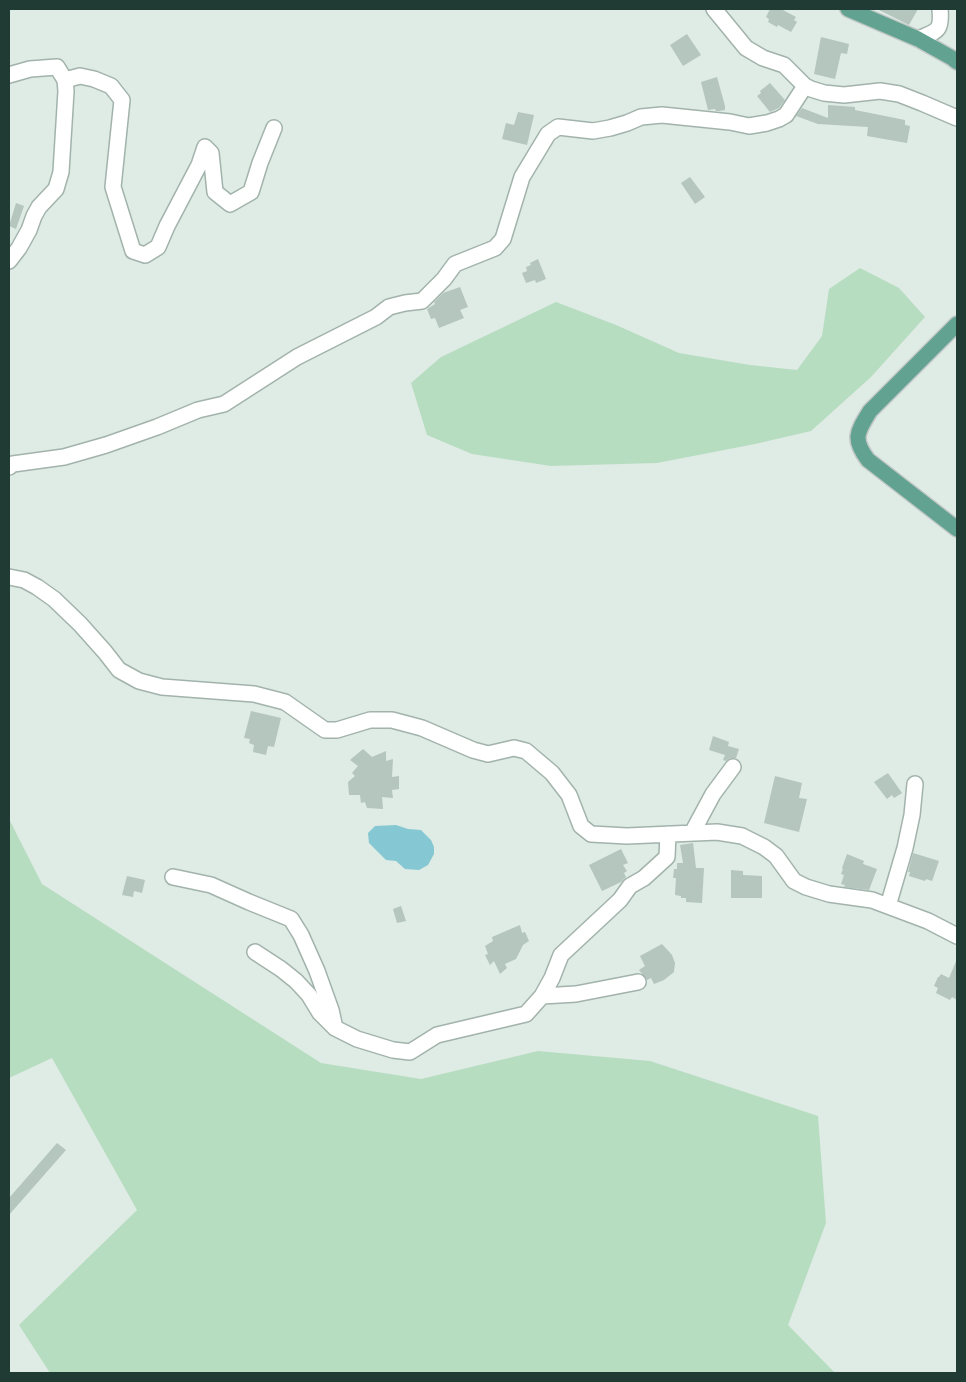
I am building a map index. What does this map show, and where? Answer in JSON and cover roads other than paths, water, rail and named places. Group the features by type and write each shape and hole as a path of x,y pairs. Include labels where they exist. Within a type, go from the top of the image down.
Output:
{"main road":[{"path":"848,9 918,39 957,62"},
{"path":"957,324 870,411 859,428 858,440 860,449 868,460 957,529"}],"street":[{"path":"714,9 746,48 763,58 784,65 810,89 824,93 844,95 880,91 899,94 957,118"},
{"path":"918,39 936,30 941,23 940,9"},
{"path":"9,75 30,69 56,67 65,80 66,91 61,172 56,189 38,207 29,230 9,261"},
{"path":"65,80 80,76 94,79 111,86 122,100 113,187 133,251 144,255 158,247 199,165 205,147 211,153 215,192 230,204 251,192 274,128"},
{"path":"9,467 13,464 64,457 106,445 158,427 198,410 224,404 297,357 376,317 390,307 422,301 444,279 455,264 495,248 503,239 522,177 548,134 558,127 592,131 610,128 641,117 662,115 730,122 749,126 766,123 786,115 805,86"},
{"path":"9,577 24,580 54,599 80,624 119,670 139,681 162,687 254,694 285,702 325,730 337,730 370,720 392,720 422,728 473,750 488,754 514,748 526,751 552,774 568,795 581,826 591,834 627,836 717,832 742,836 770,851 776,856 794,881 806,887 829,894 872,900 928,921 957,936"},
{"path":"692,834 713,794 734,767"},
{"path":"888,906 905,848 912,815 915,784"},
{"path":"255,952 296,981 309,995 320,1013 335,1028 357,1039 393,1050 410,1052 437,1035 526,1014 542,996 552,978 561,954 620,900 630,886 644,878 667,857 668,834"},
{"path":"173,877 211,885 291,919 301,935 317,971 331,1010 335,1028"},
{"path":"542,996 576,994 638,982"}],"water":[{"path":"396,825 408,829 421,830 431,840 434,854 428,865 419,870 405,869 396,861 386,860 369,843 368,833 375,826"}]}
